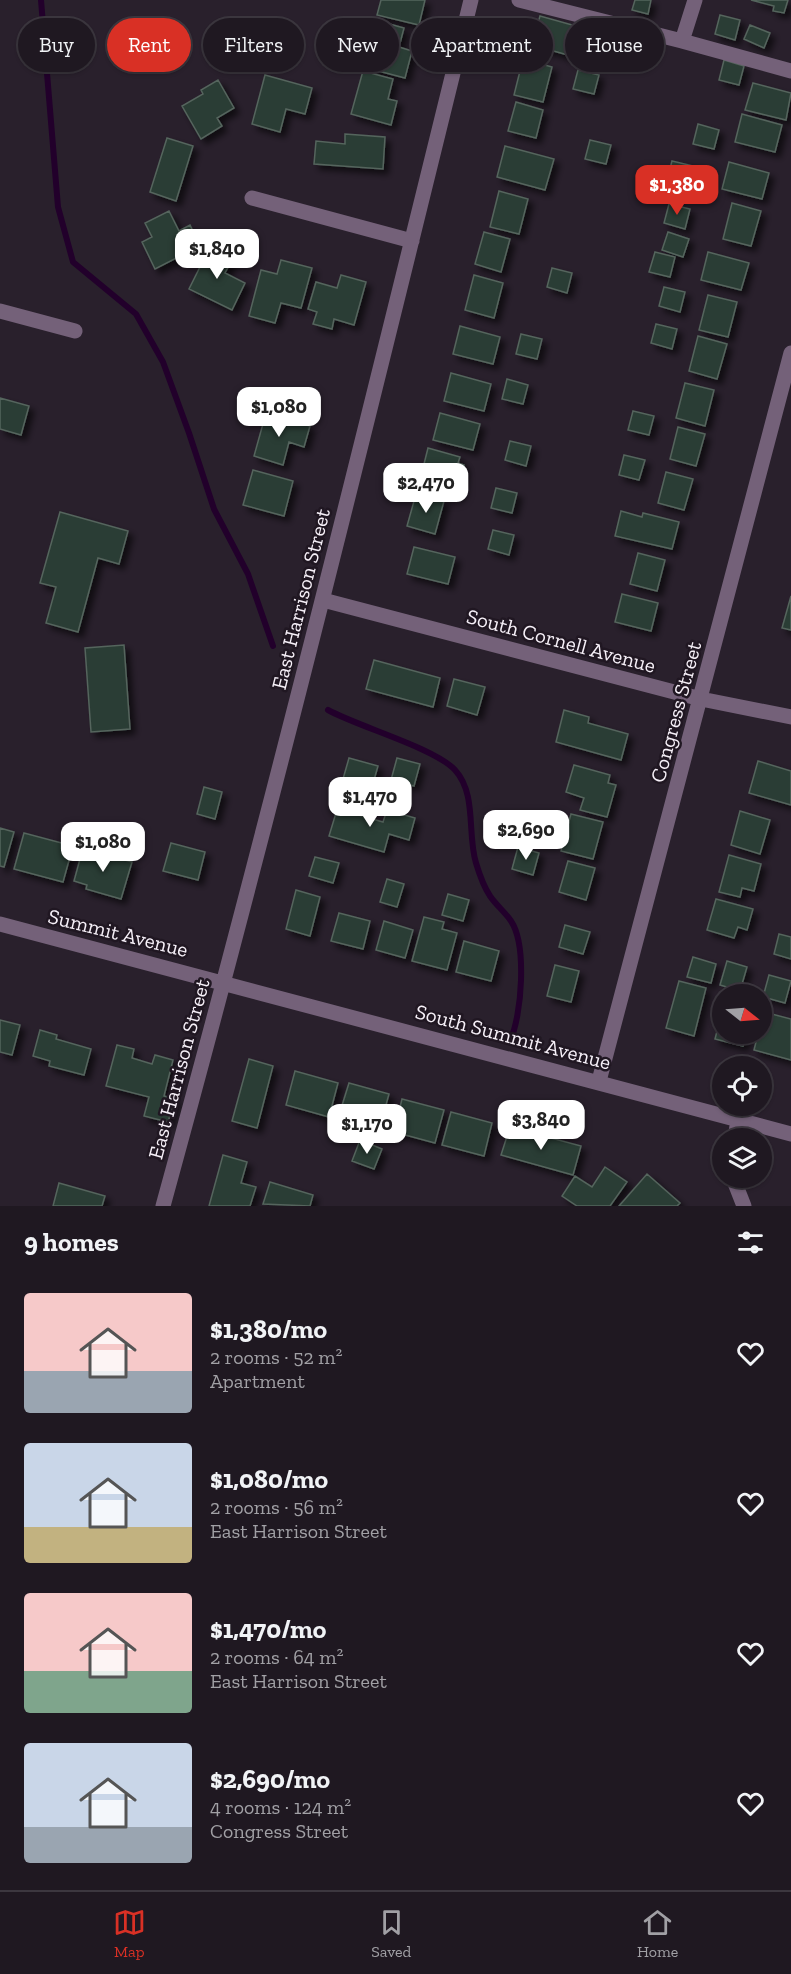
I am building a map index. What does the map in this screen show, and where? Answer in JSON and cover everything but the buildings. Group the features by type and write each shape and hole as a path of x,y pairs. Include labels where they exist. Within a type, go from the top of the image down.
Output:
{"street":[{"name":"East Harrison Street","path":"163,1206 225,982 471,0"},
{"path":"519,0 682,40 791,71"},
{"path":"682,40 695,0"},
{"path":"252,198 412,241"},
{"path":"0,311 75,331"},
{"name":"Congress Street","path":"599,1081 791,352"},
{"name":"South Cornell Avenue","path":"322,600 701,699 791,717"},
{"name":"Summit Avenue","path":"0,924 225,982"},
{"name":"South Summit Avenue","path":"225,982 791,1134"},
{"path":"737,1128 738,1120"},
{"path":"737,1188 744,1206"}],"waterway":[{"path":"41,0 58,207 73,262 136,314 163,362 214,509 248,574 273,646"},
{"path":"328,710 431,754 455,770 462,780 469,802 473,852 479,871 490,896 511,921 519,946 520,998 510,1041"}]}
